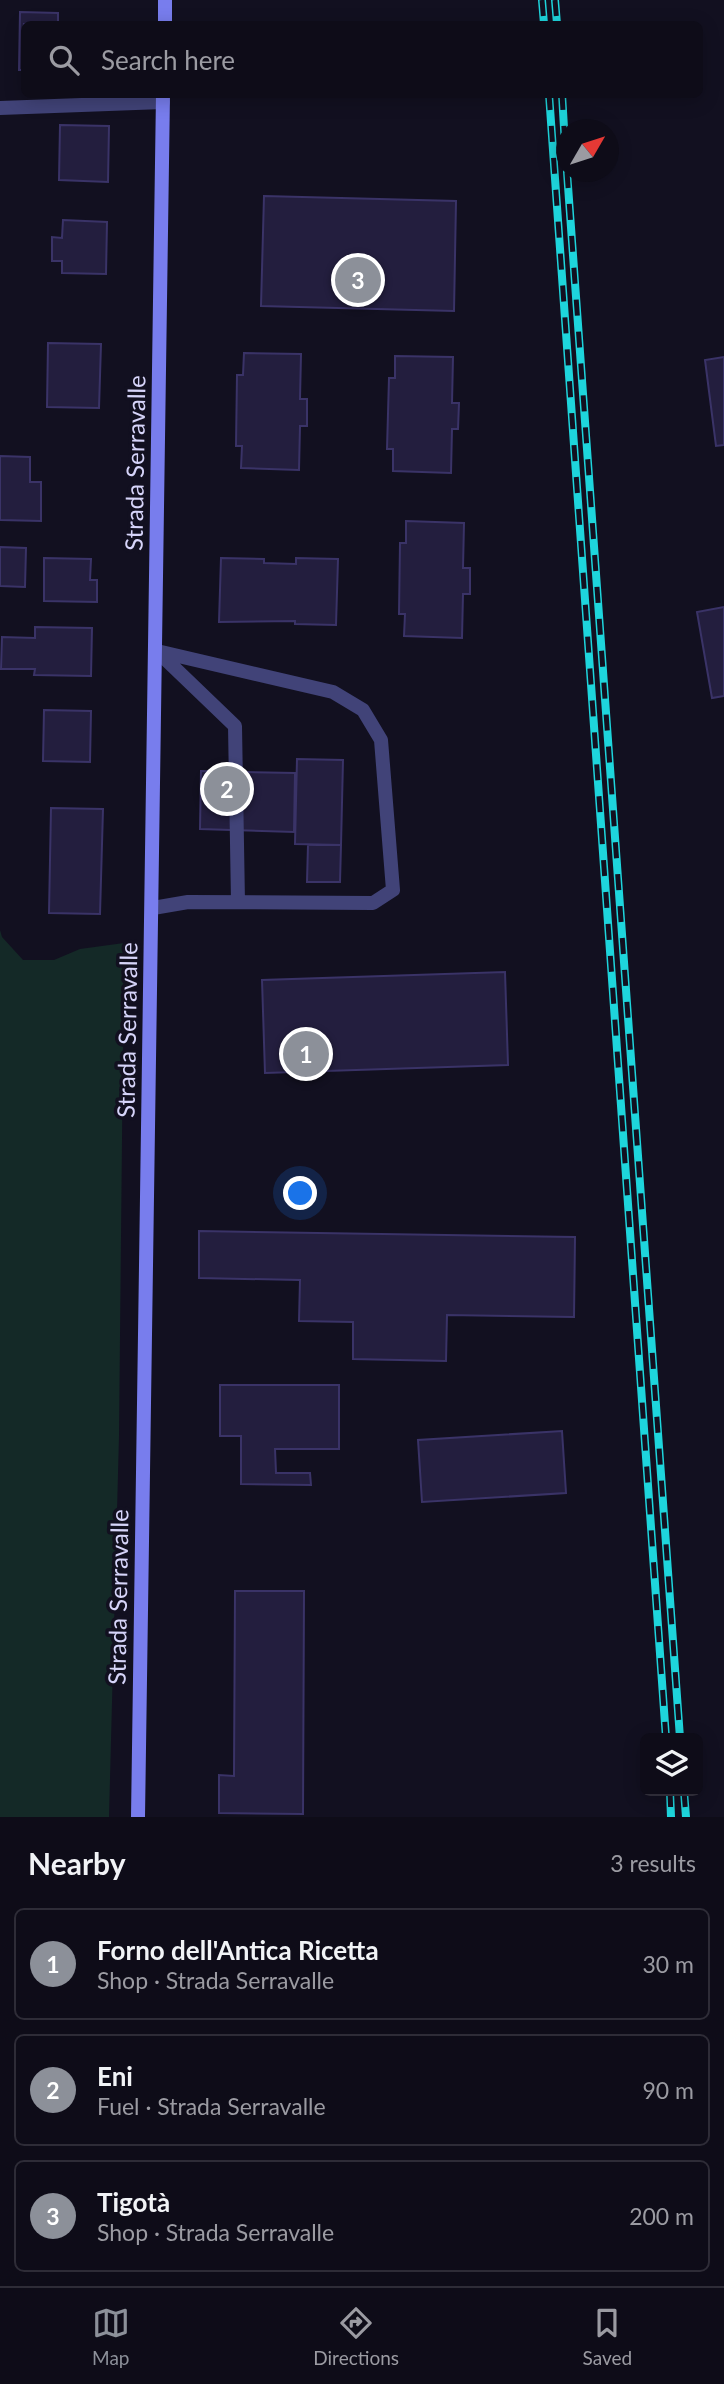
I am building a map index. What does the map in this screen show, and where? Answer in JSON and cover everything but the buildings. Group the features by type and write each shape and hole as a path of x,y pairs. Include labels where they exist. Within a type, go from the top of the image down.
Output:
{"main road":[{"path":"165,0 165,21"},
{"name":"Strada Serravalle","path":"138,1817 163,98"}],"street":[{"path":"0,108 163,98"},
{"path":"157,651 235,726 238,902"},
{"path":"153,908 188,902 373,903 393,890 381,740 363,710 333,692 157,651"}],"green space":[{"path":"0,930 2,937 23,960 54,960 80,949 124,943 119,1436 109,1817 0,1817"}],"railway":[{"path":"542,0 544,21"},
{"path":"555,0 557,21"},
{"path":"549,98 666,1733"},
{"path":"562,98 563,119"},
{"path":"568,182 680,1733"},
{"path":"670,1796 671,1817"},
{"path":"684,1796 686,1817"}],"place":[{"name":"Tigotà","path":"358,280"},
{"name":"Eni","path":"227,789"},
{"name":"Forno dell'Antica Ricetta","path":"306,1054"}]}
